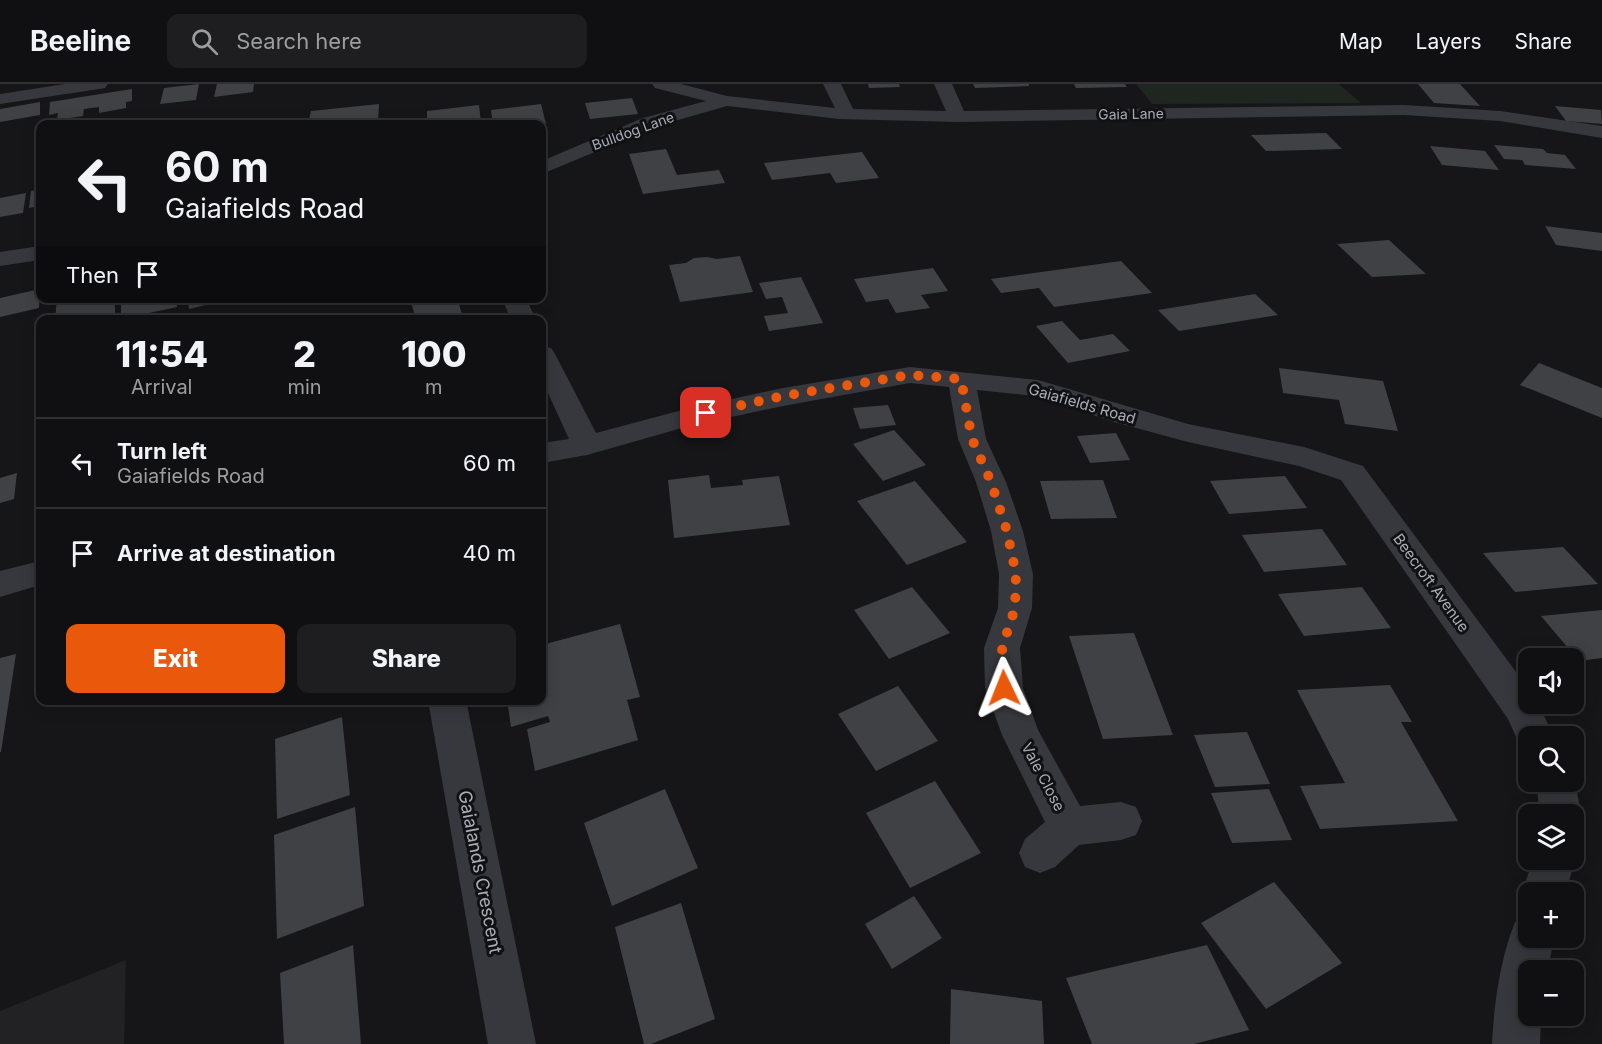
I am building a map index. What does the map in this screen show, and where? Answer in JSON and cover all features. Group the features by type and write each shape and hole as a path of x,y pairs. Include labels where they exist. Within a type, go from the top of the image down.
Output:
{"street":[{"path":"0,99 99,84"},
{"name":"Gaia Lane","path":"661,84 727,101 847,114 958,117 1404,110 1500,116 1602,132"},
{"path":"832,84 847,114"},
{"path":"944,84 958,117"},
{"path":"1355,111 1364,89"},
{"name":"Bulldog Lane","path":"546,166 650,122 727,101"},
{"path":"0,259 36,254"},
{"path":"546,362 587,445"},
{"name":"Gaiafields Road","path":"546,452 587,445 686,418 783,396 910,375 1038,388 1134,419 1305,457"},
{"name":"Vale Close","path":"961,379 972,439 991,482 1007,531 1016,574 1015,608 1002,648 1004,688 1054,840 1121,821"},
{"name":"Beecroft Avenue","path":"1305,457 1352,473 1522,709 1530,726"},
{"path":"0,584 36,574"},
{"name":"Gaialands Crescent","path":"448,705 512,1044"},
{"path":"1516,1044 1517,1014 1529,948"}],"shaded area":[{"path":"1136,84 1339,84 1361,103 1152,104"},
{"path":"126,960 124,1044 0,1044 0,1011"}],"building":[{"path":"199,84 196,100 160,104 164,88"},
{"path":"217,84 254,84 253,92 214,97"},
{"path":"868,84 899,84 900,87 869,88"},
{"path":"973,84 1029,84 1029,86 975,88"},
{"path":"1074,84 1125,84 1127,87 1076,88"},
{"path":"1418,84 1460,84 1480,106 1434,103"},
{"path":"132,89 132,101 126,102 126,108 99,113 99,107 84,109 83,116 57,120 58,113 49,115 50,102"},
{"path":"632,98 638,114 590,119 585,103"},
{"path":"40,102 40,115 0,122 0,109"},
{"path":"379,104 378,120 309,120 311,111"},
{"path":"541,104 545,120 492,120 491,110"},
{"path":"479,105 481,120 427,120 427,111"},
{"path":"1555,106 1601,110 1602,124 1566,121"},
{"path":"1326,133 1342,149 1266,151 1251,135"},
{"path":"1494,145 1543,149 1547,153 1565,155 1576,169 1525,165 1522,160 1504,159"},
{"path":"1430,146 1485,151 1499,170 1442,165"},
{"path":"666,149 677,175 719,170 725,183 643,194 629,154"},
{"path":"862,152 879,178 836,183 830,173 772,180 764,163"},
{"path":"36,190 36,207 29,208 31,191"},
{"path":"26,193 23,213 0,217 0,198"},
{"path":"1545,226 1602,233 1602,251 1556,245"},
{"path":"1389,240 1426,274 1372,277 1337,244"},
{"path":"740,256 753,292 680,302 669,265 686,263 694,258 717,259"},
{"path":"1121,261 1152,293 1054,307 1039,288 1001,293 991,279"},
{"path":"933,268 948,291 921,295 930,308 896,313 888,299 866,302 854,279"},
{"path":"801,277 823,323 769,331 764,316 788,313 782,297 766,299 759,283"},
{"path":"36,290 36,303 39,303 39,308 0,317 0,298"},
{"path":"1255,294 1278,315 1179,331 1158,310"},
{"path":"57,303 115,303 115,315 55,315"},
{"path":"121,303 177,303 177,307 140,315 121,315"},
{"path":"188,303 214,303 189,309"},
{"path":"411,303 459,303 462,314 458,315 415,315"},
{"path":"1062,321 1080,340 1113,334 1130,351 1068,363 1036,326"},
{"path":"1539,363 1602,388 1602,418 1520,385"},
{"path":"1279,368 1383,381 1398,431 1345,424 1339,400 1283,393"},
{"path":"888,405 896,425 860,429 853,408"},
{"path":"894,430 926,465 883,481 853,444"},
{"path":"1116,433 1130,460 1090,463 1077,436"},
{"path":"17,473 14,499 0,503 0,478"},
{"path":"709,475 711,488 743,485 742,480 779,476 790,525 674,538 668,480"},
{"path":"1285,476 1307,508 1229,514 1210,481"},
{"path":"1103,480 1117,518 1051,519 1040,481"},
{"path":"915,481 967,542 907,565 857,501"},
{"path":"1322,529 1347,565 1264,572 1242,535"},
{"path":"1563,547 1598,584 1515,592 1483,553"},
{"path":"912,587 950,633 889,659 854,610"},
{"path":"1362,587 1391,628 1304,636 1278,594"},
{"path":"1602,610 1602,658 1584,660 1584,648 1568,648 1541,616"},
{"path":"620,624 640,697 627,700 638,740 535,771 527,729 550,722 548,716 511,727 508,705 546,705 546,644"},
{"path":"1134,633 1173,735 1103,739 1069,636"},
{"path":"16,654 1,752 0,752 0,658"},
{"path":"1390,685 1412,722 1401,722 1458,821 1320,829 1300,786 1345,783 1297,690"},
{"path":"898,686 938,741 876,771 838,714"},
{"path":"342,717 350,795 277,819 275,739"},
{"path":"1247,732 1270,784 1215,787 1194,735"},
{"path":"935,781 981,853 910,888 866,813"},
{"path":"665,789 698,868 612,906 584,823"},
{"path":"1269,789 1292,840 1232,843 1211,793"},
{"path":"355,807 364,906 277,939 274,835"},
{"path":"1274,882 1342,963 1266,1009 1201,923"},
{"path":"914,896 942,938 892,969 865,924"},
{"path":"681,903 715,1019 651,1044 644,1044 615,927"},
{"path":"353,945 361,1044 284,1044 280,973"},
{"path":"1207,945 1249,1030 1194,1044 1092,1044 1066,978"},
{"path":"951,989 1042,1001 1044,1044 950,1044"}],"route":[{"path":"706,413 783,396 910,375 961,379 972,439 991,482 1007,531 1016,574 1015,608 1002,648 1004,688"}]}
